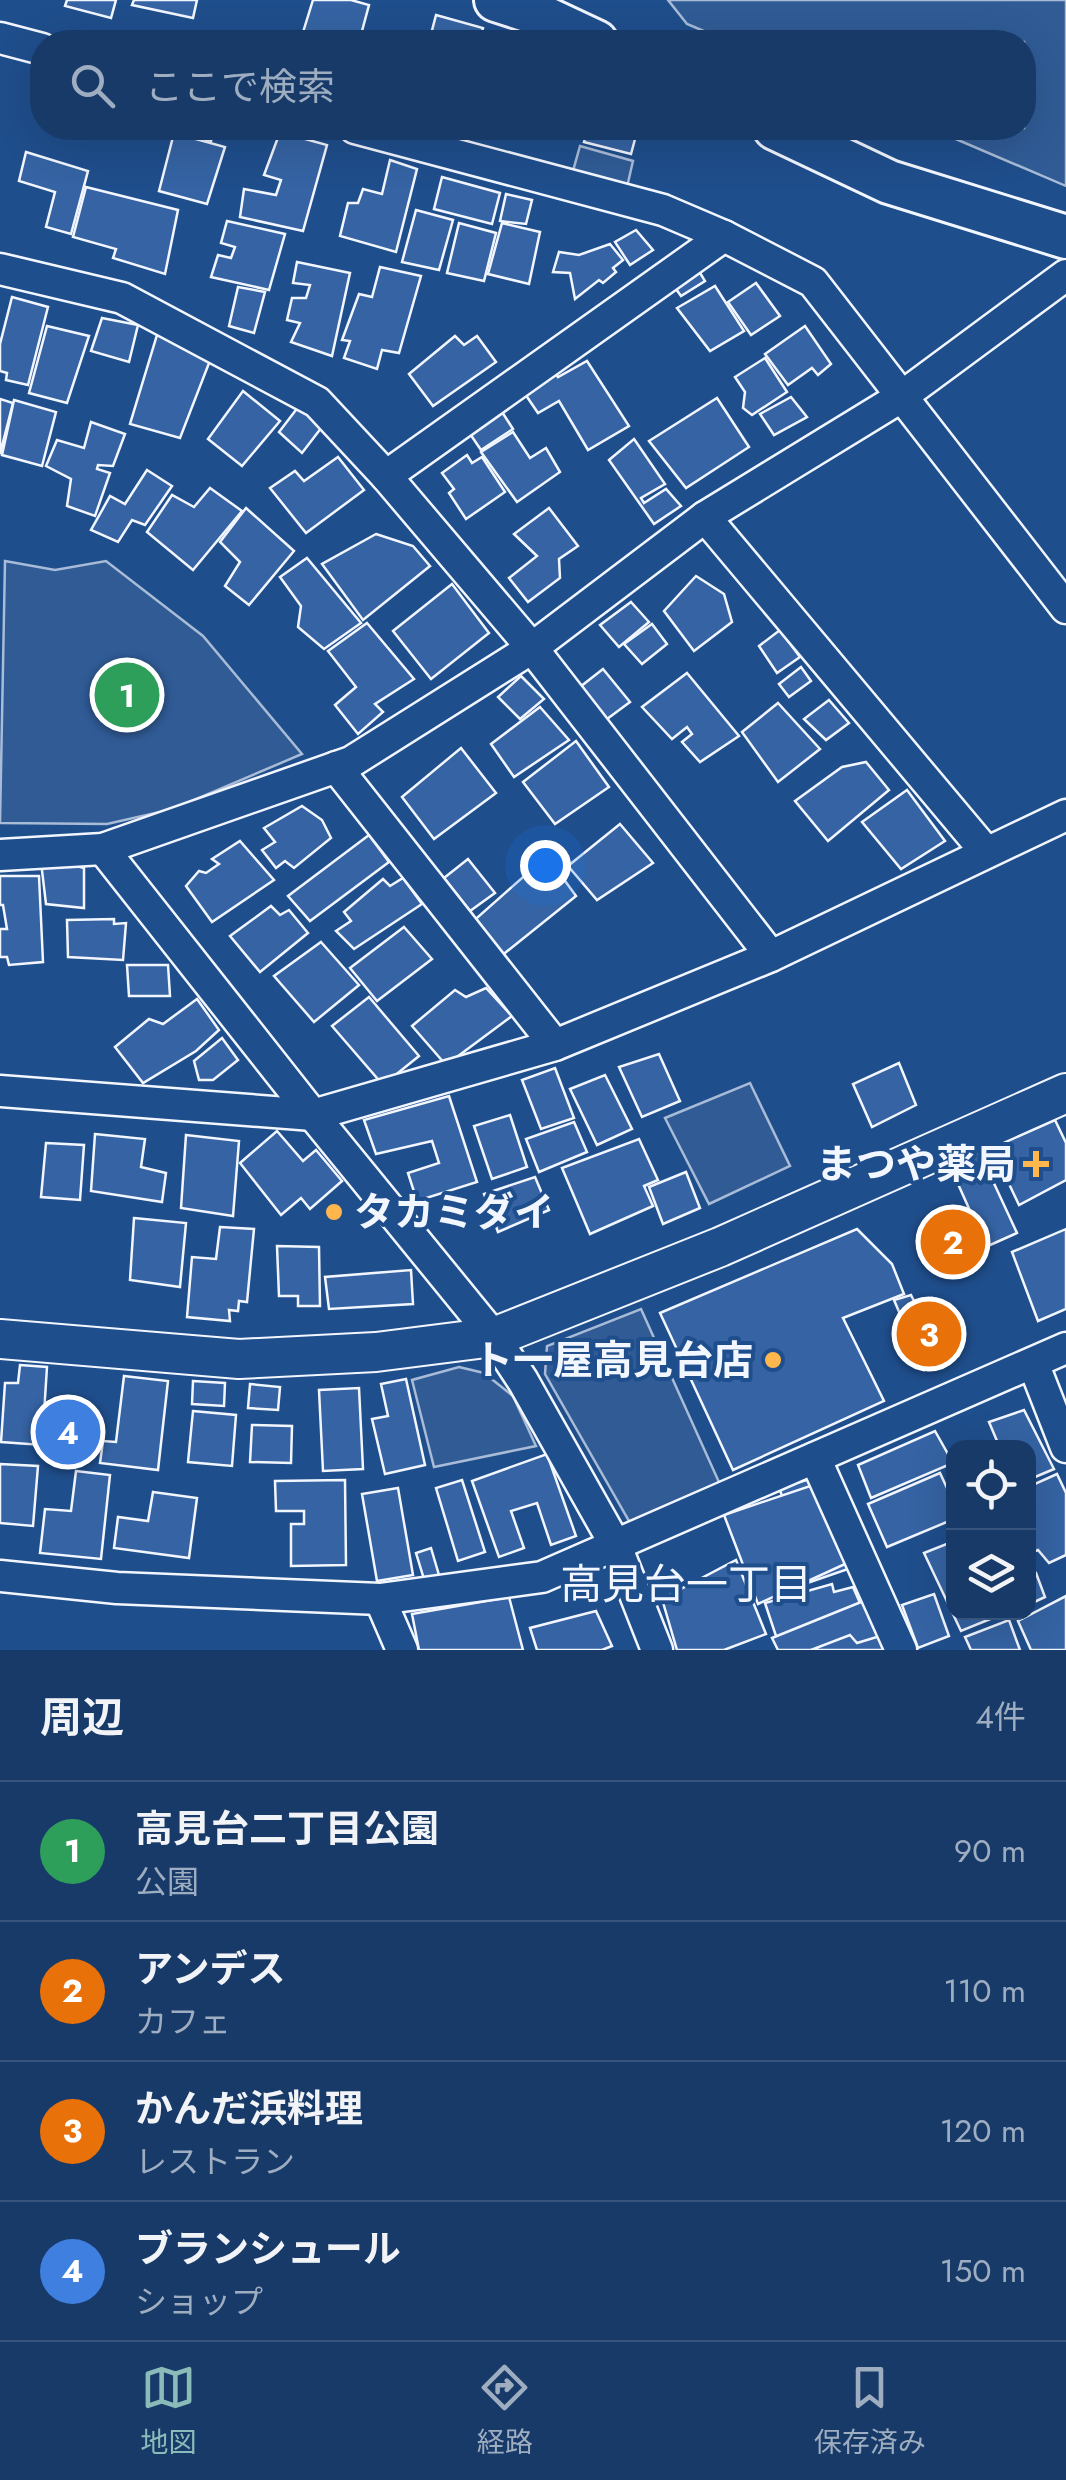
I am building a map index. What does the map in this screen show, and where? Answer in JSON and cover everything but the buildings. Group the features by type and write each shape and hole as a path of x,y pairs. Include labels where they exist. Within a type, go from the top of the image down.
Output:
{"main road":[{"path":"520,4 572,30"},
{"path":"800,140 889,182 1066,238"}],"street":[{"path":"0,38 30,46"},
{"path":"400,140 662,210 724,236 812,282 1066,608"},
{"path":"386,476 724,236"},
{"path":"0,268 122,298 317,402 386,476 532,648 771,956"},
{"path":"0,855 102,848 350,762 532,648 706,517 902,397 1066,275"},
{"path":"706,517 986,852"},
{"path":"336,767 555,1045"},
{"path":"0,1091 313,1116 555,1045 771,956 1066,815"},
{"path":"102,848 494,1337 616,1546 657,1650"},
{"path":"0,1339 239,1359 376,1352 494,1337 720,1247 1066,1093"},
{"path":"0,1576 116,1588 380,1599 542,1576 1066,1348"},
{"path":"1033,1363 1066,1447"},
{"path":"814,1458 901,1650"},
{"path":"380,1599 402,1650"}],"shaded area":[{"path":"668,0 1066,0 1066,186 958,140 1036,140 1036,30 701,30 687,24"},
{"path":"580,146 633,161 627,187 573,171"},
{"path":"5,561 55,570 106,561 203,636 302,754 173,809 107,824 0,823"},
{"path":"750,1083 790,1166 709,1204 665,1118"},
{"path":"641,1309 723,1491 633,1528 545,1374 547,1346"},
{"path":"459,1367 484,1373 513,1396 536,1446 434,1467 412,1380"}],"place":[{"name":"高見台二丁目公園","path":"127,695"},
{"name":"まつや薬局","path":"1036,1164"},
{"name":"タカミダイ","path":"334,1212"},
{"name":"アンデス","path":"953,1242"},
{"name":"かんだ浜料理","path":"929,1334"},
{"name":"ト一屋高見台店","path":"773,1360"},
{"name":"ブランシュール","path":"68,1432"}],"district":[{"name":"高見台一丁目","path":"686,1584"}]}
